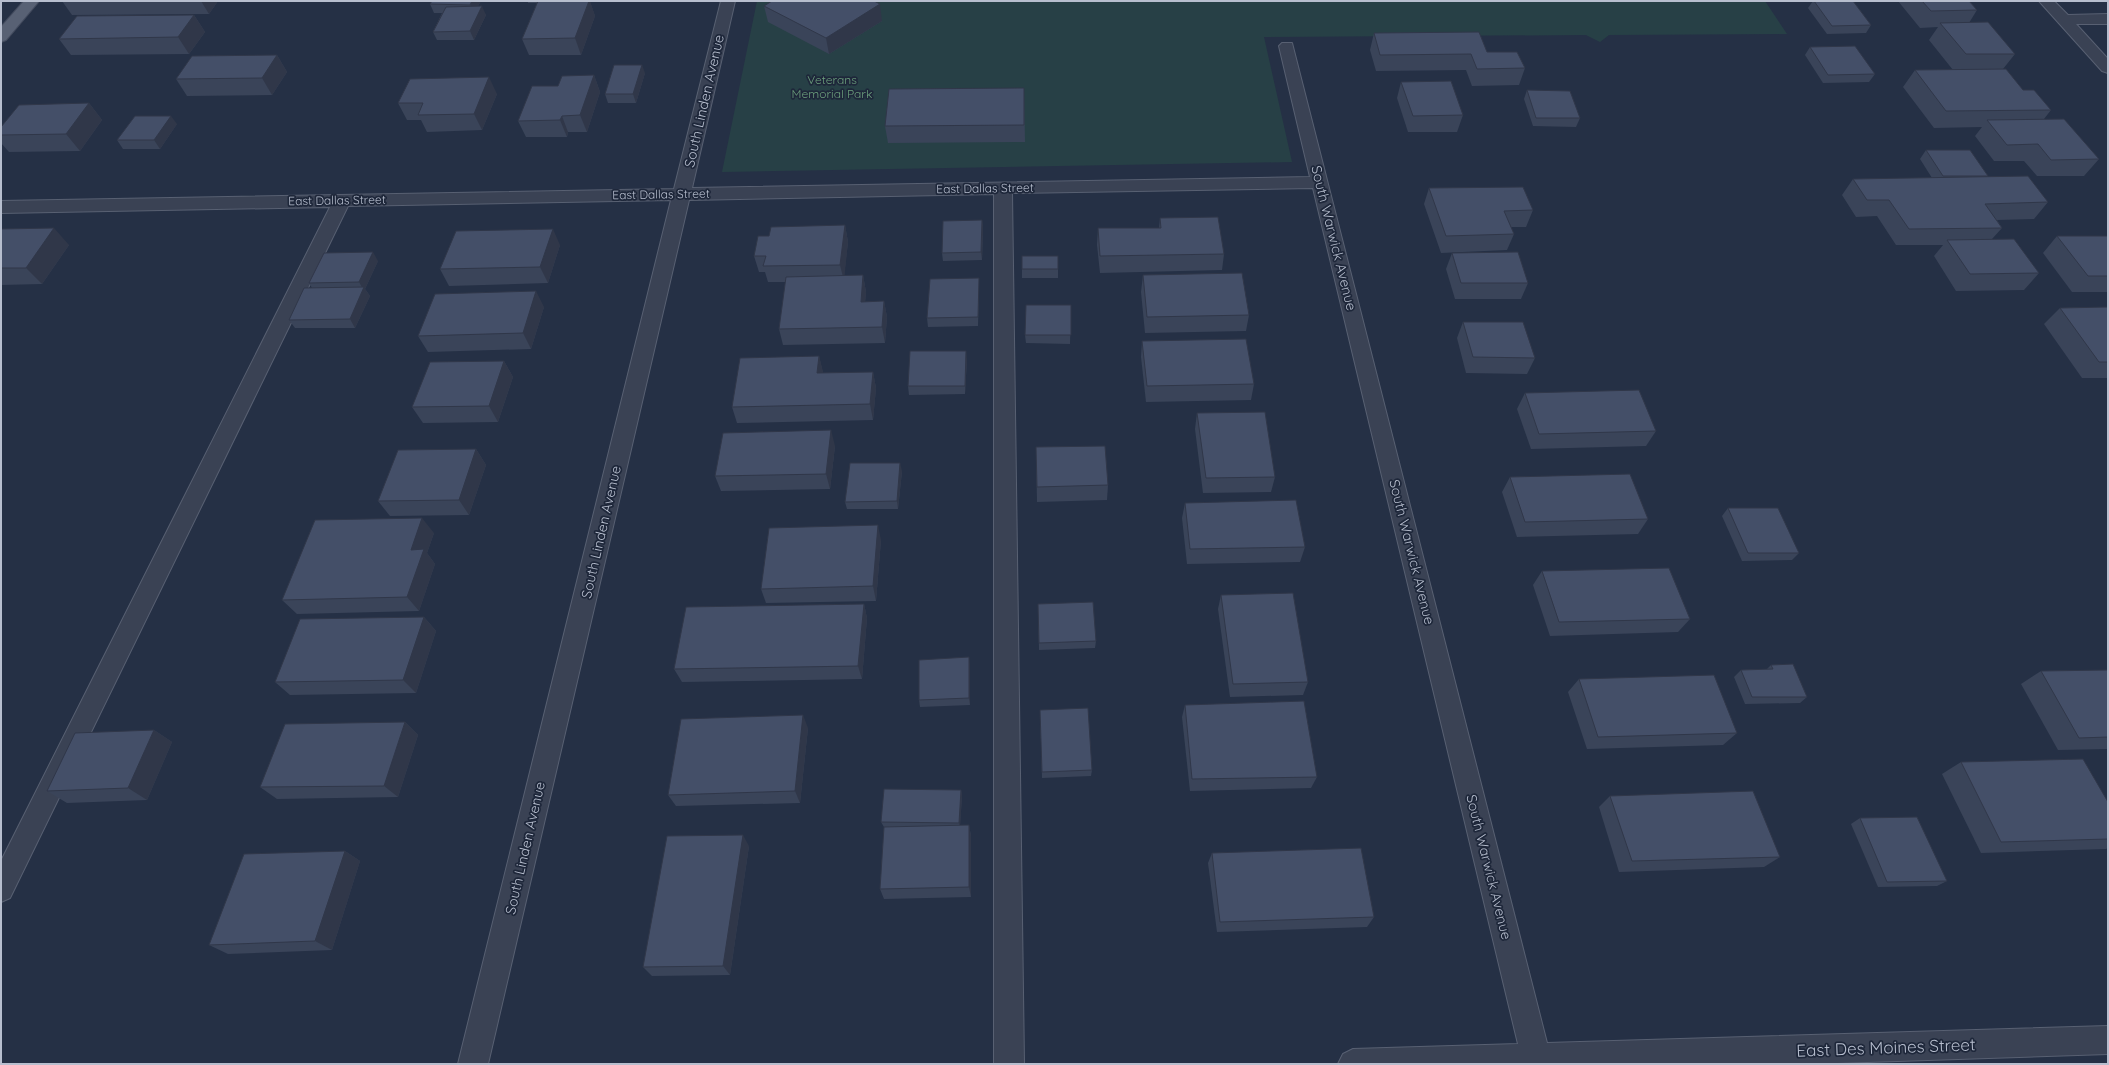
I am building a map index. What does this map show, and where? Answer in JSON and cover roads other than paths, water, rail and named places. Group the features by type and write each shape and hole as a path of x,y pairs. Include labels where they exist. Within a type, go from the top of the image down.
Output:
{"main road":[{"path":"1,37 32,1"}],"street":[{"name":"South Linden Avenue","path":"473,1064 728,1"},
{"path":"2046,1 2108,68"},
{"path":"2063,20 2108,19"},
{"name":"South Warwick Avenue","path":"1287,46 1536,1058"},
{"name":"East Dallas Street","path":"1,207 1320,182"},
{"path":"1002,188 1010,1064"},
{"path":"1,889 342,200"},
{"name":"East Des Moines Street","path":"1352,1064 2108,1040"}],"park label":[{"name":"Veterans Memorial Park","path":"832,86"}]}
